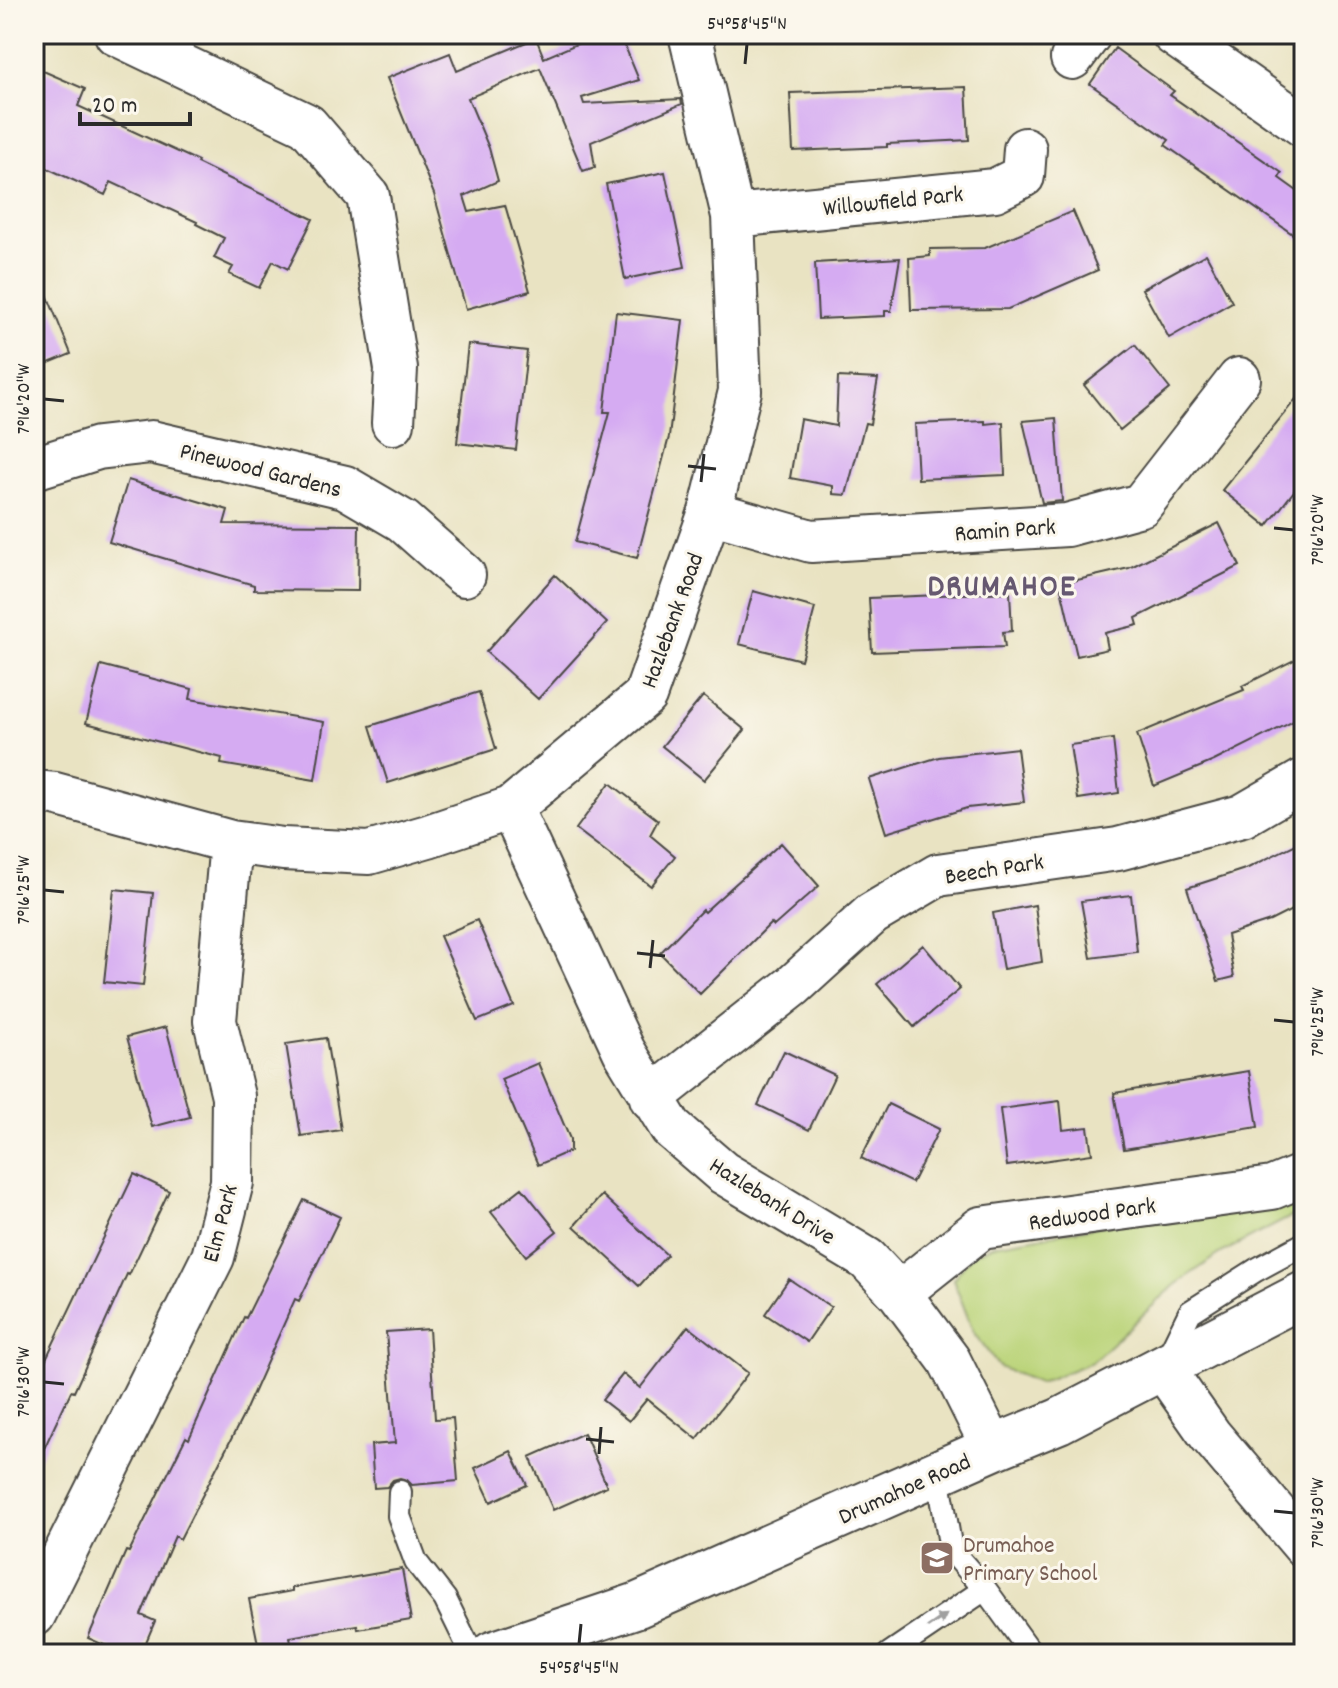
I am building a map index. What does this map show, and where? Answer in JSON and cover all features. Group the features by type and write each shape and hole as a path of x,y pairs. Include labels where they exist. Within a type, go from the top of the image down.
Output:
{"street":[{"path":"116,34 307,125 368,196 378,370 393,423"},
{"name":"Hazlebank Road","path":"34,792 55,794 231,842 283,849 369,853 511,808 645,696 710,512 740,391 733,216 690,34"},
{"path":"1173,34 1304,126"},
{"name":"Willowfield Park","path":"733,216 995,190 1023,176 1025,149"},
{"name":"Ramin Park","path":"710,512 811,541 1067,525 1141,505 1239,379"},
{"name":"Pinewood Gardens","path":"34,468 98,448 151,442 345,487 403,521 464,575"},
{"name":"Beech Park","path":"651,1098 793,986 872,914 938,875 1118,849 1242,816 1304,780"},
{"name":"Hazlebank Drive","path":"511,808 624,1051 671,1128 722,1172 867,1259 899,1293 949,1360 993,1448"},
{"name":"Elm Park","path":"34,1615 213,1257 232,1182 233,1096 215,1021 231,842"},
{"name":"Redwood Park","path":"899,1293 981,1228 1272,1188 1304,1175"},
{"name":"Drumahoe Road","path":"492,1654 638,1605 1059,1421 1304,1294"},
{"path":"1163,1368 1210,1435 1304,1546"}],"lane":[{"path":"1163,1368 1190,1312 1304,1244"},
{"path":"938,1474 951,1550 985,1589 1032,1654"},
{"path":"400,1492 399,1516 416,1562 445,1599 472,1654"},
{"path":"889,1654 985,1589"}],"green space":[{"path":"1304,1190 1304,1210 1221,1253 1175,1285 1092,1362 1039,1383 999,1367 974,1333 953,1279 973,1254 994,1245"}],"building":[{"path":"600,34 620,34 639,80 582,98 584,104 681,99 682,104 591,142 595,167 583,171 540,68 468,98 489,148 498,181 464,196 469,212 505,205 530,291 466,309 434,194 387,78 450,53 457,71 536,38 544,58"},
{"path":"1115,48 1174,91 1170,95 1282,173 1279,178 1304,196 1304,242 1165,145 1169,140 1090,84"},
{"path":"34,67 85,89 78,106 198,161 313,219 288,269 273,261 259,288 229,274 233,267 214,258 224,238 197,222 111,182 105,195 34,162"},
{"path":"966,87 969,140 793,151 790,93"},
{"path":"665,172 685,267 625,279 606,184"},
{"path":"1073,211 1098,270 1008,309 911,310 909,258 930,256 930,249 985,248"},
{"path":"1206,254 1232,302 1169,338 1142,289"},
{"path":"900,258 891,311 885,311 885,316 818,319 815,263"},
{"path":"34,265 71,354 34,369"},
{"path":"616,312 683,320 669,437 637,558 575,542 610,412 604,412"},
{"path":"468,344 527,351 516,450 457,443"},
{"path":"1135,345 1170,389 1120,430 1084,385"},
{"path":"838,377 878,379 870,424 865,423 846,495 833,494 833,486 790,478 800,419 836,426"},
{"path":"1304,389 1304,478 1267,526 1222,490"},
{"path":"1056,418 1062,501 1042,503 1023,421"},
{"path":"985,421 985,424 1003,422 1005,475 918,479 915,424"},
{"path":"128,480 228,510 224,524 359,525 358,591 254,590 254,585 109,542"},
{"path":"1219,523 1240,566 1136,618 1138,625 1105,633 1108,649 1077,656 1060,584 1129,568"},
{"path":"555,575 607,623 538,699 486,652"},
{"path":"753,591 815,608 801,660 739,644"},
{"path":"1010,592 1012,631 1003,632 1005,647 872,652 869,598"},
{"path":"1304,655 1304,716 1214,761 1154,786 1137,734 1244,690 1242,686"},
{"path":"101,665 192,689 190,699 324,722 315,780 221,764 222,758 86,723"},
{"path":"479,692 496,749 388,783 370,726"},
{"path":"703,696 745,730 704,780 662,746"},
{"path":"1113,739 1119,793 1078,799 1070,745"},
{"path":"1017,748 1024,802 967,808 886,833 869,779 939,757"},
{"path":"610,783 658,820 650,835 675,856 651,886 576,829"},
{"path":"1304,840 1304,904 1270,921 1227,935 1234,977 1218,981 1187,888 1248,868"},
{"path":"781,843 819,886 774,926 771,923 700,994 660,953 702,910 704,912"},
{"path":"114,889 153,893 143,986 104,982"},
{"path":"1131,895 1137,952 1091,958 1081,901"},
{"path":"1035,905 1042,962 1003,969 993,913"},
{"path":"477,920 514,1006 477,1021 440,936"},
{"path":"923,945 960,989 914,1027 877,984"},
{"path":"166,1027 190,1117 152,1127 127,1037"},
{"path":"326,1038 341,1130 301,1136 286,1044"},
{"path":"784,1051 835,1075 809,1130 758,1105"},
{"path":"538,1063 570,1139 570,1151 538,1165 501,1079"},
{"path":"1249,1071 1258,1127 1124,1149 1114,1093"},
{"path":"1060,1101 1063,1130 1088,1127 1092,1154 1007,1166 1000,1109"},
{"path":"888,1104 939,1129 912,1183 861,1158"},
{"path":"134,1174 169,1191 34,1470 34,1384"},
{"path":"522,1188 557,1231 526,1256 491,1212"},
{"path":"602,1195 667,1255 639,1286 574,1226"},
{"path":"304,1200 340,1217 299,1301 295,1299 242,1418 180,1539 175,1536 141,1615 155,1621 141,1654 124,1654 88,1638 126,1551 129,1552 186,1437 189,1439 244,1317"},
{"path":"789,1279 831,1307 807,1342 765,1314"},
{"path":"688,1326 748,1373 697,1439 647,1399 629,1421 602,1400 623,1374 640,1388"},
{"path":"429,1329 435,1419 453,1418 458,1481 412,1485 400,1478 387,1487 374,1488 371,1445 395,1443 386,1332"},
{"path":"584,1433 607,1486 553,1510 530,1457"},
{"path":"511,1451 527,1485 491,1502 475,1468"},
{"path":"402,1569 411,1620 358,1629 357,1625 290,1637 292,1650 260,1654 249,1599 292,1591 292,1588"}],"place":[{"name":"Drumahoe Primary School","path":"937,1558"}],"district":[{"name":"DRUMAHOE","path":"1002,584"}]}
